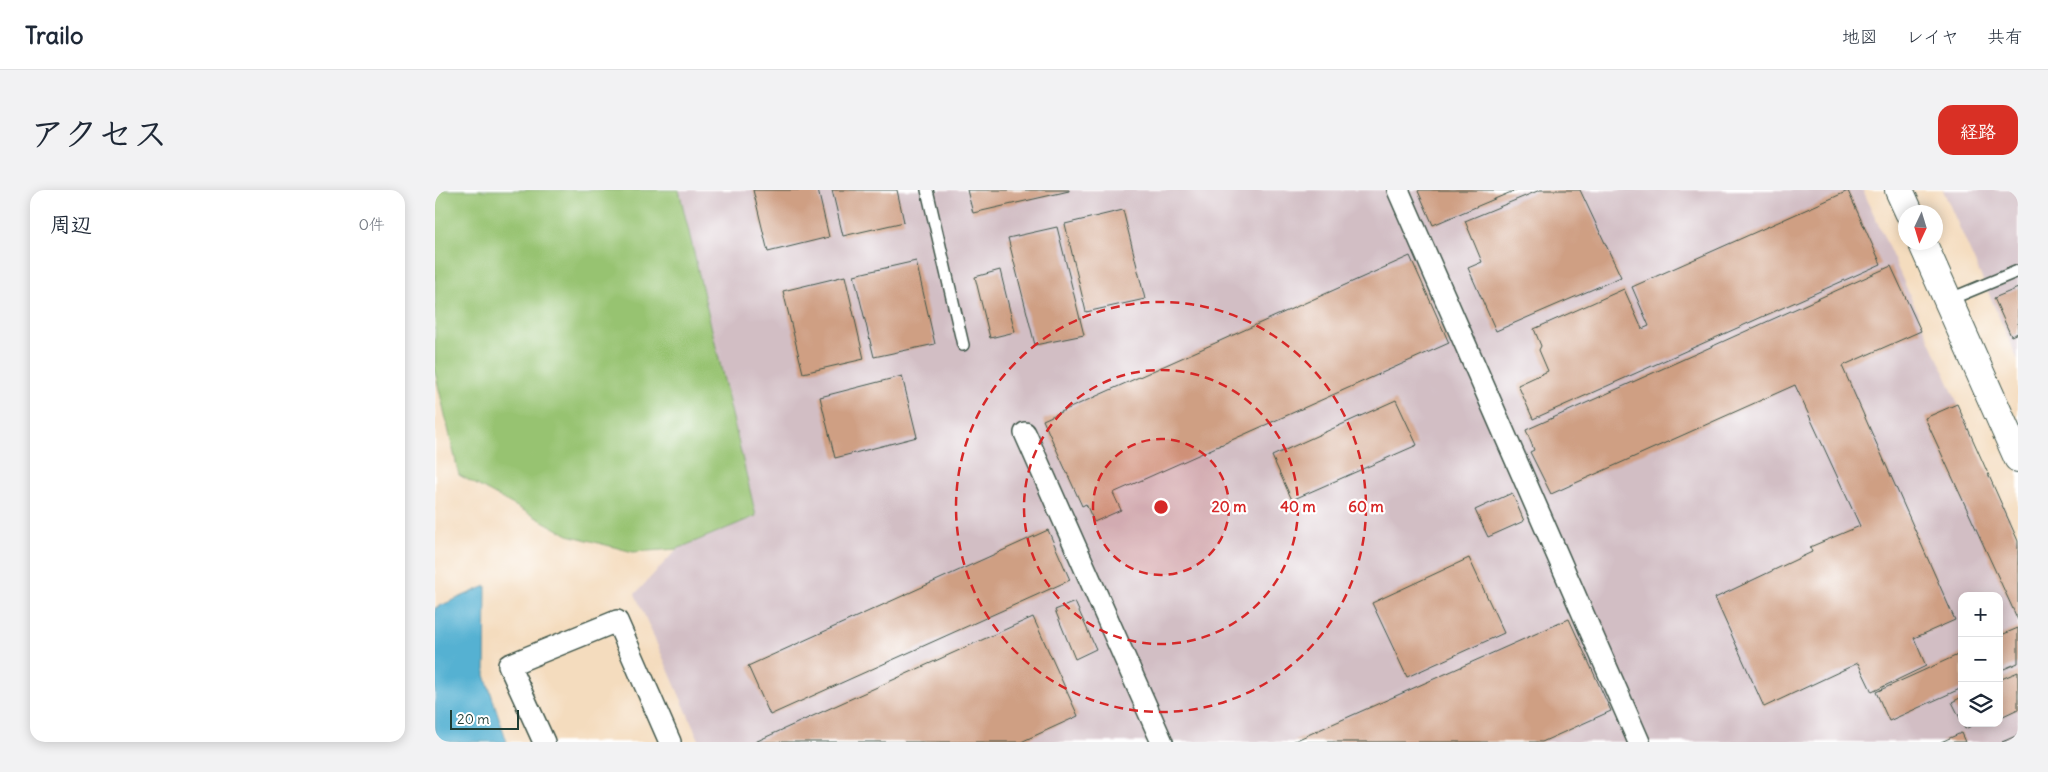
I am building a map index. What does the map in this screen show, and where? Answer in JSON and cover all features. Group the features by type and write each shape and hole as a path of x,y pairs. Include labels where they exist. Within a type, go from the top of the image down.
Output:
{"street":[{"path":"1398,190 1639,742"},
{"path":"1899,190 1906,205"},
{"path":"1926,250 2018,458"},
{"path":"1025,433 1162,742"},
{"path":"544,742 509,665 617,621 670,742"}],"lane":[{"path":"927,190 963,345"},
{"path":"1948,300 2018,271"}],"shaded area":[{"path":"679,190 1863,190 2018,539 2018,742 700,742 635,594 677,549 756,516"},
{"path":"1943,190 2018,190 2018,360 1992,301"}],"green space":[{"path":"435,190 679,190 756,516 677,549 633,552 568,535 459,475 435,372"}],"water":[{"path":"486,586 485,675 507,742 435,742 435,608"}],"building":[{"path":"753,190 818,190 829,237 768,252"},
{"path":"832,190 897,190 904,222 843,236"},
{"path":"967,190 1069,190 1069,191 973,213"},
{"path":"1516,190 1433,225 1418,191"},
{"path":"1540,190 1580,190 1621,277 1496,331 1468,268 1482,262 1465,221"},
{"path":"1848,191 1881,264 1533,419 1518,385 1548,371 1539,350 1541,346 1534,329 1624,289 1642,329 1649,326 1632,287"},
{"path":"1123,210 1145,299 1086,312 1065,224"},
{"path":"1057,227 1084,335 1035,345 1008,238"},
{"path":"1410,256 1449,343 1113,493 1121,510 1094,522 1086,504 1082,506 1043,420"},
{"path":"916,261 935,344 874,357 854,275"},
{"path":"1891,266 1921,331 1842,366 1955,620 1914,638 1926,666 1872,692 1858,663 1764,707 1715,598 1812,552 1810,547 1860,526 1795,385 1551,494 1530,452 1534,450 1526,430"},
{"path":"1000,270 1015,332 990,338 975,277"},
{"path":"845,276 864,359 803,373 783,291"},
{"path":"2018,288 2018,333 2011,336 1994,298"},
{"path":"902,376 917,437 835,458 820,397"},
{"path":"1396,400 1417,445 1292,500 1272,456"},
{"path":"1957,404 2018,541 2018,620 1925,418"},
{"path":"1512,493 1524,521 1488,537 1475,510"},
{"path":"1048,530 1070,580 770,715 748,666"},
{"path":"1469,558 1504,633 1407,677 1372,603"},
{"path":"1075,602 1096,649 1075,659 1055,610"},
{"path":"1033,617 1078,716 1021,742 755,742"},
{"path":"1569,619 1611,711 1542,742 1292,742"},
{"path":"2018,628 2018,663 2003,669 2003,637 2003,634"},
{"path":"1958,655 1958,690 1889,721 1876,692"},
{"path":"2018,672 2018,709 2003,716 2003,682 2003,678"},
{"path":"1958,699 1958,714 1952,702"},
{"path":"1961,733 1965,742 1941,742"},
{"path":"2018,735 2018,742 2002,742"}]}
